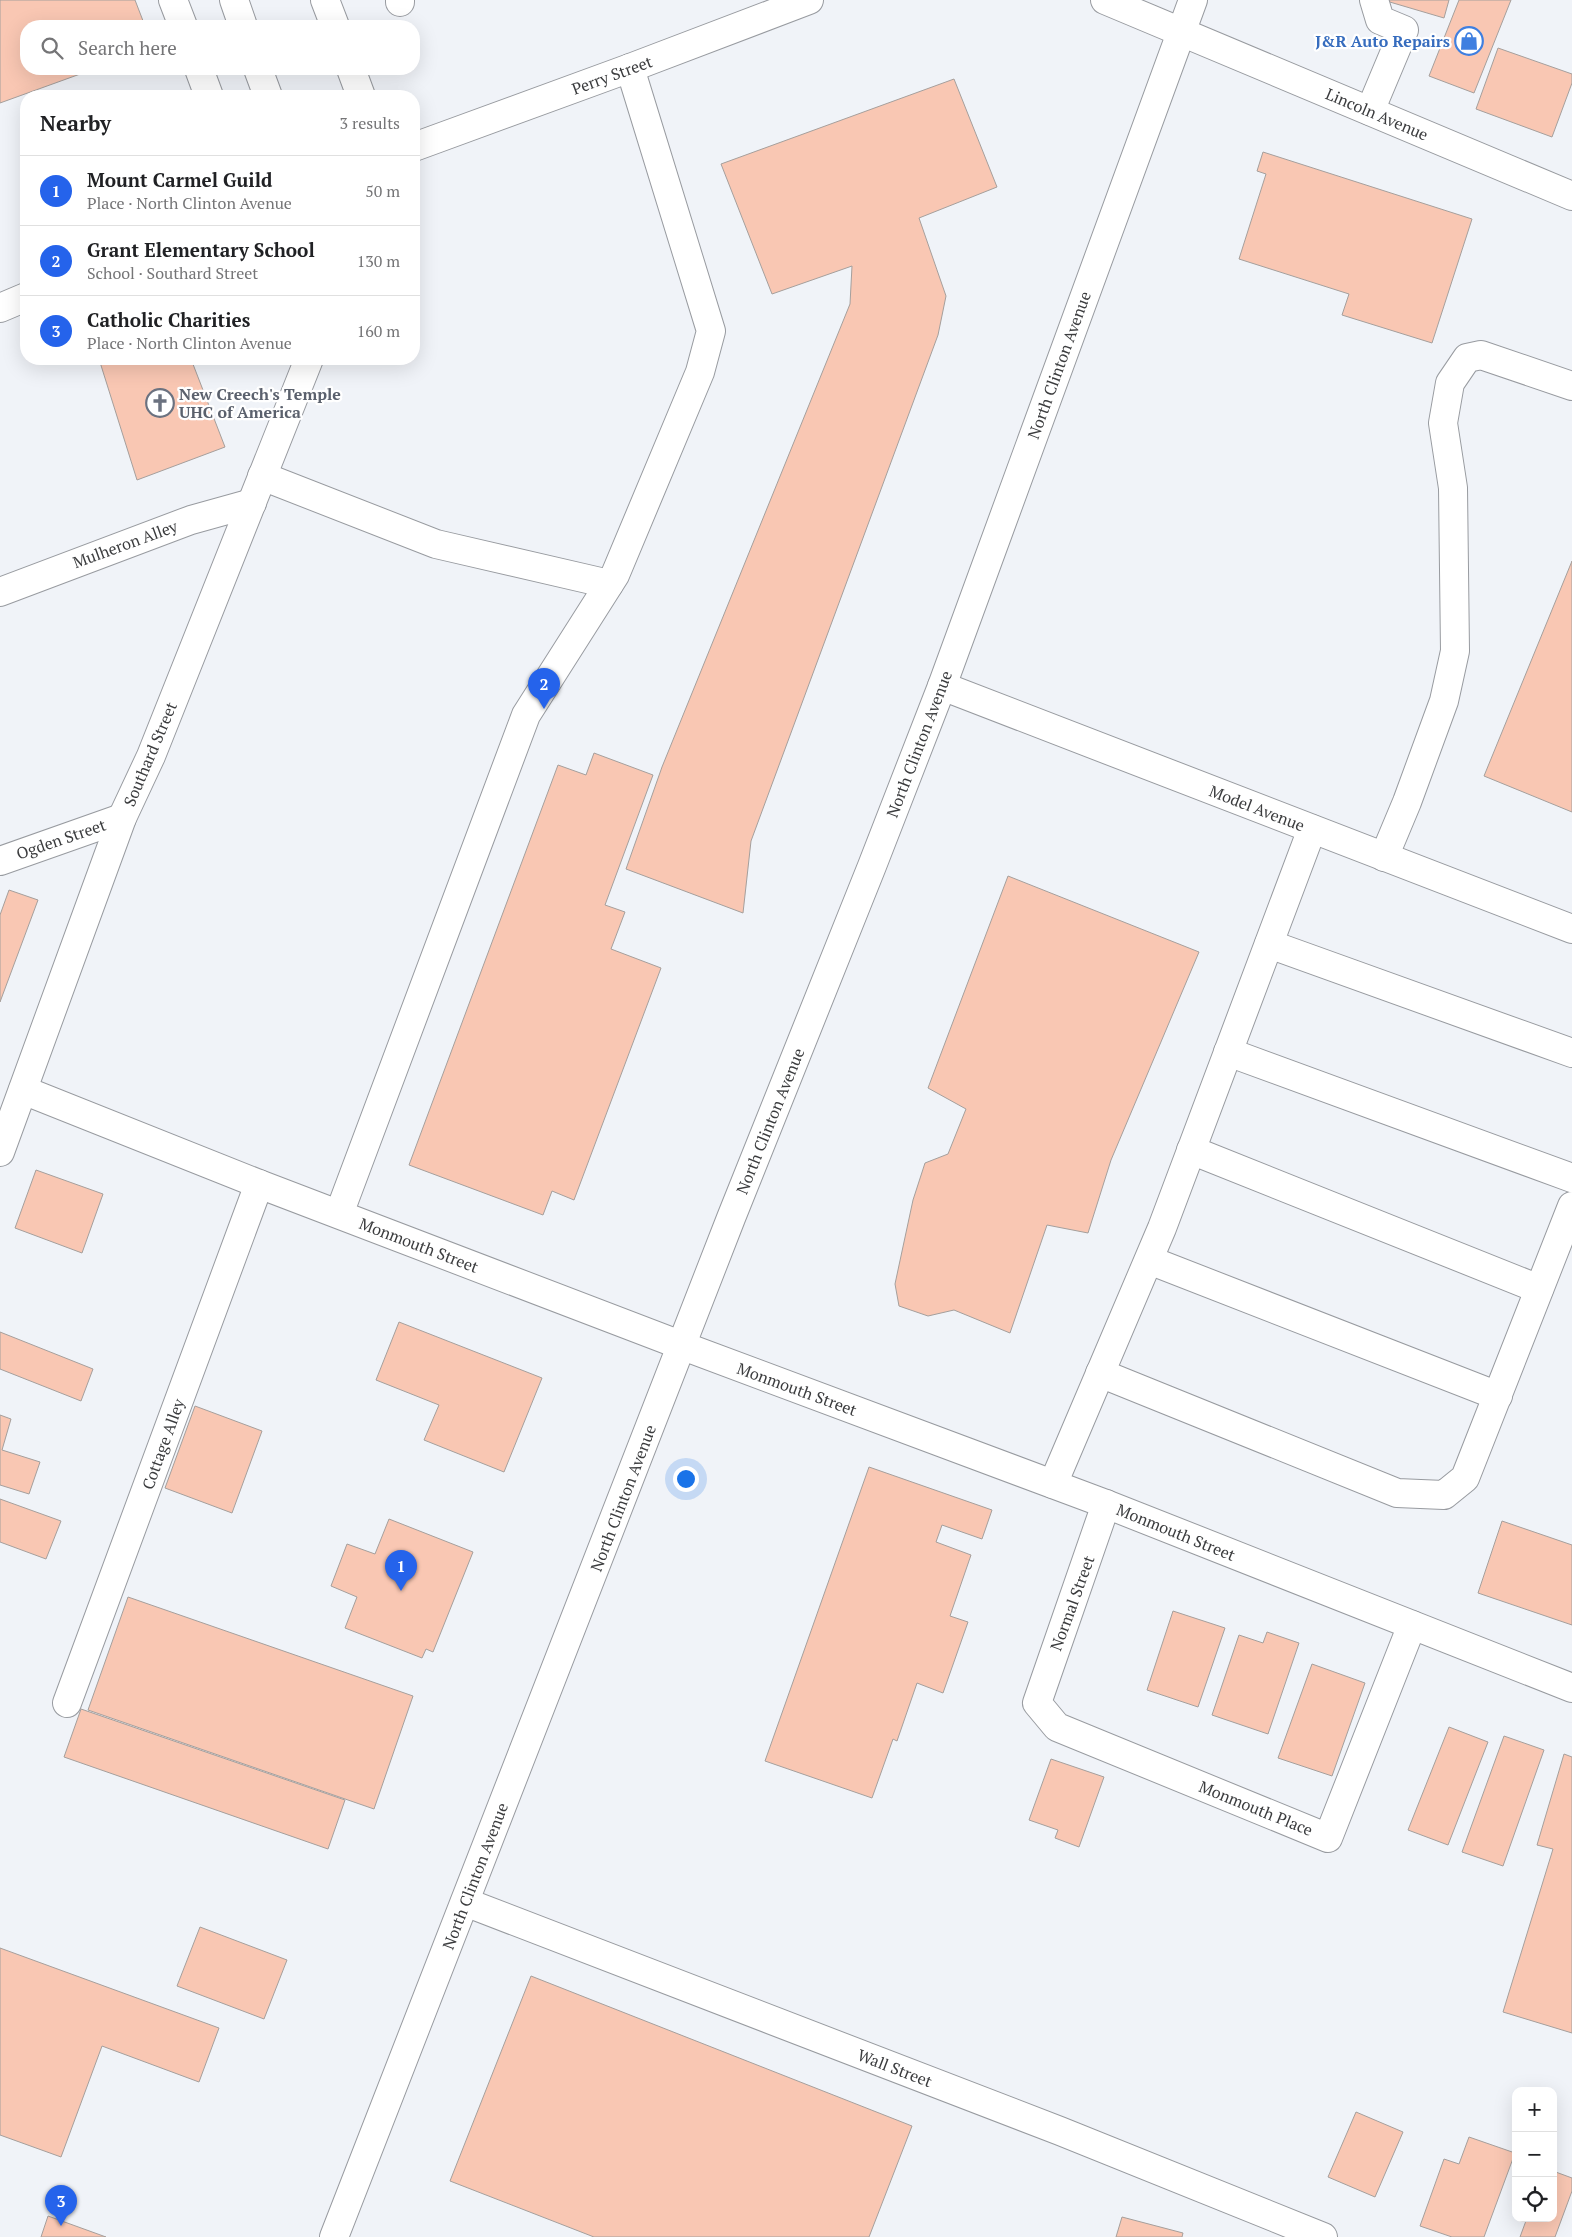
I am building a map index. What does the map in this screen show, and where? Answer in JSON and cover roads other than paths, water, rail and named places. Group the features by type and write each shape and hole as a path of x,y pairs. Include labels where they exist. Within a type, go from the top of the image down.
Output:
{"street":[{"path":"173,0 181,20"},
{"path":"234,0 241,20"},
{"path":"325,0 333,20"},
{"name":"Perry Street","path":"420,144 630,68 773,7 809,0"},
{"path":"1105,0 1182,31"},
{"name":"North Clinton Avenue","path":"334,2237 683,1346 735,1208 942,686 1193,0"},
{"path":"1370,111 1404,30 1380,20 1374,0"},
{"name":"Lincoln Avenue","path":"1182,31 1572,196"},
{"path":"339,1214 526,715 609,584 700,372 711,331 630,68"},
{"path":"201,75 207,90"},
{"path":"260,75 266,90"},
{"path":"353,75 359,90"},
{"path":"0,308 20,300"},
{"path":"1384,857 1407,802 1444,701 1455,651 1453,488 1443,423 1450,383 1467,358 1481,355 1572,386"},
{"name":"Southard Street","path":"0,1152 122,818 152,756 307,365"},
{"path":"262,476 436,544 609,584"},
{"name":"Mulheron Alley","path":"0,592 191,520 252,503"},
{"name":"Model Avenue","path":"942,686 1572,929"},
{"name":"Ogden Street","path":"0,861 122,818"},
{"path":"1053,1484 1148,1260 1312,829"},
{"path":"1269,944 1572,1054"},
{"path":"1228,1052 1572,1178"},
{"name":"Monmouth Street","path":"23,1090 259,1184 683,1346 1106,1504 1572,1688"},
{"path":"1191,1150 1539,1289"},
{"name":"Cottage Alley","path":"68,1703 259,1184"},
{"path":"1100,1373 1397,1492 1417,1495 1444,1495 1465,1478 1572,1206"},
{"path":"1148,1260 1498,1396"},
{"name":"Normal Street","path":"1037,1703 1106,1504"},
{"name":"Monmouth Place","path":"1037,1703 1057,1727 1328,1838 1412,1625"},
{"name":"Wall Street","path":"465,1902 1060,2130 1323,2237"}],"place":[{"name":"J&R Auto Repairs","path":"1469,41"},
{"name":"New Creech's Temple UHC of America","path":"160,403"},
{"name":"Grant Elementary School","path":"544,709"},
{"name":"Mount Carmel Guild","path":"401,1591"},
{"name":"Catholic Charities","path":"61,2226"}]}
